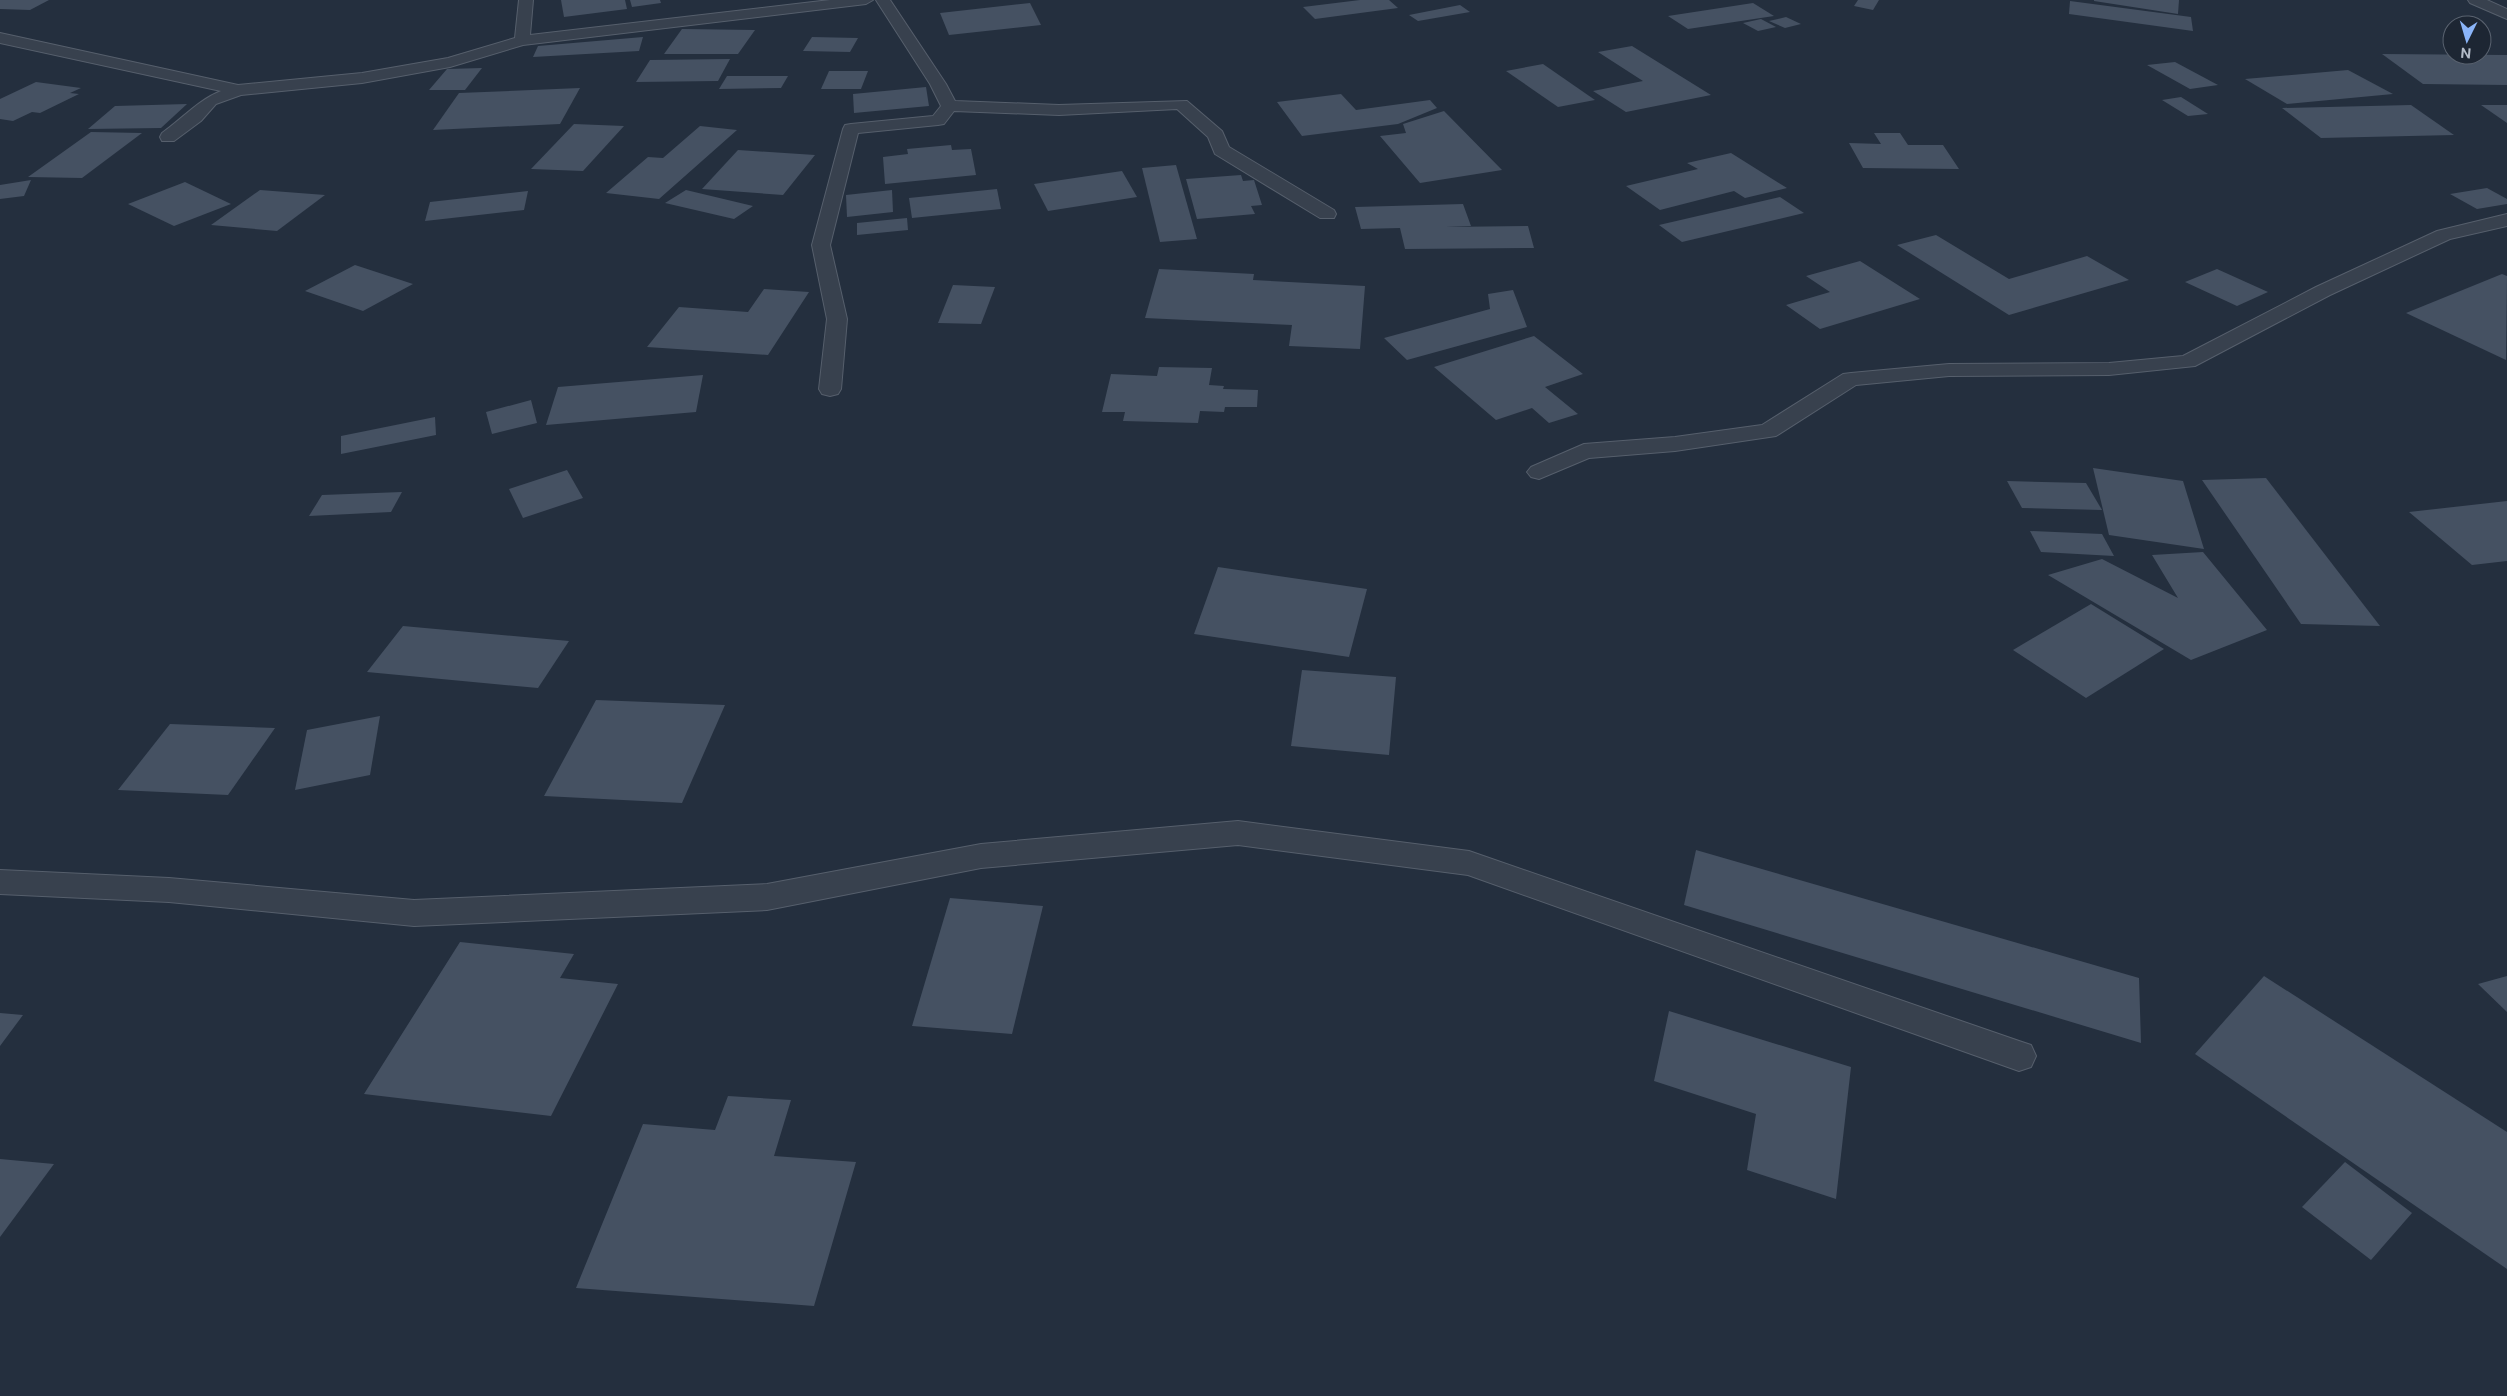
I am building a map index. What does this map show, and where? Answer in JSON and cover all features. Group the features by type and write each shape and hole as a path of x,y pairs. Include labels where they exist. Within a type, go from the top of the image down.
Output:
{"street":[{"path":"522,41 526,0"},
{"path":"168,137 195,117 210,101 238,90 362,78 450,62 522,41 866,0"},
{"path":"883,0 938,84 949,106"},
{"path":"2475,0 2507,15"},
{"path":"0,38 238,90"},
{"path":"949,106 1059,110 1181,104 1216,135 1221,150 1327,214"},
{"path":"830,389 837,319 821,245 851,129 938,120 949,106"},
{"path":"1539,472 1584,451 1675,444 1768,431 1851,379 1949,370 2109,369 2188,362 2323,291 2444,235 2507,220"},
{"path":"0,882 169,890 414,913 767,897 981,856 1238,833 1469,863 2019,1056"}],"building":[{"path":"0,0 49,0 30,10 0,9"},
{"path":"561,0 625,0 627,9 564,17"},
{"path":"630,0 660,0 661,3 632,7"},
{"path":"1360,0 1389,0 1398,8 1315,19 1303,7"},
{"path":"1858,0 1879,0 1873,10 1854,6"},
{"path":"2179,0 2178,14 2094,1"},
{"path":"2070,1 2191,17 2193,31 2069,14"},
{"path":"1030,3 1041,25 949,35 940,13"},
{"path":"1753,3 1774,16 1688,29 1668,16"},
{"path":"1460,5 1470,12 1418,21 1409,15"},
{"path":"1786,17 1801,24 1785,28 1769,21"},
{"path":"1761,19 1776,27 1758,31 1743,23"},
{"path":"682,29 755,30 738,54 664,54"},
{"path":"643,37 639,51 533,57 538,46"},
{"path":"812,37 858,38 850,52 803,51"},
{"path":"1632,46 1711,95 1626,112 1593,91 1643,81 1598,52"},
{"path":"2382,54 2442,54 2442,65 2492,65 2492,55 2507,55 2507,85 2423,84"},
{"path":"730,59 718,81 636,82 650,60"},
{"path":"2175,62 2218,85 2190,89 2147,65"},
{"path":"1543,64 1595,100 1558,107 1506,71"},
{"path":"482,68 465,90 429,90 447,69"},
{"path":"2348,70 2393,94 2287,104 2245,79"},
{"path":"829,71 868,71 861,89 821,89"},
{"path":"727,76 788,76 781,88 719,89"},
{"path":"36,82 81,88 70,93 79,94 40,113 32,112 13,121 0,119 0,99"},
{"path":"926,87 929,106 854,113 853,94"},
{"path":"580,88 560,124 433,130 459,93"},
{"path":"1341,94 1356,110 1430,100 1437,108 1398,124 1302,136 1277,102"},
{"path":"2181,97 2208,114 2188,116 2162,100"},
{"path":"187,104 161,128 88,129 115,106"},
{"path":"2411,105 2454,135 2321,138 2282,108"},
{"path":"2481,105 2507,105 2507,123"},
{"path":"1444,111 1502,170 1420,183 1380,136 1406,133 1403,124"},
{"path":"574,124 624,126 583,171 531,169"},
{"path":"700,126 737,130 659,199 606,193 648,157 663,158"},
{"path":"91,132 142,133 82,178 28,177"},
{"path":"1874,133 1900,133 1908,145 1943,145 1959,169 1863,168 1849,143 1881,144"},
{"path":"951,145 952,150 971,149 976,175 885,184 883,157 908,154 907,149"},
{"path":"738,150 815,155 783,195 702,189"},
{"path":"1731,153 1787,188 1745,198 1734,191 1660,210 1626,186 1698,169 1687,163"},
{"path":"1176,165 1197,239 1160,242 1142,168"},
{"path":"1122,171 1137,197 1048,211 1034,184"},
{"path":"1241,175 1243,181 1254,180 1262,205 1251,206 1255,214 1197,219 1186,179"},
{"path":"31,180 24,196 0,199 0,185"},
{"path":"185,182 231,204 174,226 128,204"},
{"path":"2487,188 2507,199 2507,204 2477,209 2450,194"},
{"path":"997,189 1001,209 912,218 909,198"},
{"path":"260,190 325,195 277,231 211,225"},
{"path":"686,190 753,206 734,219 665,203"},
{"path":"892,190 893,212 847,217 846,195"},
{"path":"528,191 524,210 425,221 430,202"},
{"path":"1780,197 1804,213 1682,242 1659,225"},
{"path":"1463,204 1471,226 1446,227 1528,226 1534,248 1405,249 1400,228 1361,229 1355,207"},
{"path":"907,218 908,230 857,235 857,223"},
{"path":"1936,235 2009,279 2087,256 2129,280 2009,315 1897,245"},
{"path":"1860,261 1920,299 1820,329 1786,305 1830,292 1806,276"},
{"path":"355,265 413,284 363,311 305,291"},
{"path":"1159,269 1254,274 1253,280 1365,286 1360,349 1289,346 1292,325 1145,318"},
{"path":"2217,269 2268,292 2237,306 2185,282"},
{"path":"2502,274 2507,276 2506,360 2406,313"},
{"path":"953,285 995,287 981,324 938,323"},
{"path":"764,289 809,292 768,355 647,347 679,307 748,312"},
{"path":"1513,290 1527,327 1407,360 1384,338 1490,309 1488,294"},
{"path":"1534,336 1583,374 1545,387 1578,414 1549,423 1532,408 1496,420 1434,367"},
{"path":"1159,367 1212,368 1209,385 1224,386 1223,389 1258,390 1257,407 1225,407 1224,412 1200,411 1198,423 1123,421 1125,412 1102,412 1111,374 1157,376"},
{"path":"703,375 696,412 546,425 558,387"},
{"path":"531,400 537,423 492,434 486,412"},
{"path":"435,417 436,435 341,454 341,436"},
{"path":"2093,468 2183,481 2204,549 2109,535"},
{"path":"567,470 583,498 523,518 509,489"},
{"path":"2266,478 2380,626 2301,624 2202,480"},
{"path":"2007,481 2086,483 2102,510 2022,508"},
{"path":"402,492 391,512 309,516 322,495"},
{"path":"2507,501 2507,561 2472,565 2409,512"},
{"path":"2030,531 2102,534 2114,556 2041,552"},
{"path":"2203,552 2267,630 2191,660 2048,575 2102,559 2178,598 2152,555"},
{"path":"1218,567 1367,589 1349,657 1194,634"},
{"path":"2091,604 2164,649 2086,698 2013,650"},
{"path":"403,626 569,641 538,688 367,672"},
{"path":"1302,670 1396,677 1389,755 1291,746"},
{"path":"596,700 725,705 682,803 544,796"},
{"path":"380,716 370,775 295,790 307,730"},
{"path":"170,724 275,728 228,795 118,790"},
{"path":"1696,850 2139,978 2141,1043 1684,905"},
{"path":"950,898 1043,906 1012,1034 912,1026"},
{"path":"460,942 574,954 560,978 618,984 551,1116 364,1094"},
{"path":"2264,976 2507,1132 2507,1269 2195,1054"},
{"path":"2507,976 2507,1012 2478,984"},
{"path":"1669,1011 1851,1067 1836,1199 1747,1170 1756,1114 1654,1081"},
{"path":"0,1013 23,1015 0,1046"},
{"path":"728,1096 791,1100 774,1156 856,1162 814,1306 576,1288 643,1124 715,1130"},
{"path":"0,1159 54,1164 0,1237"},
{"path":"2345,1162 2412,1213 2371,1260 2302,1207"}]}
